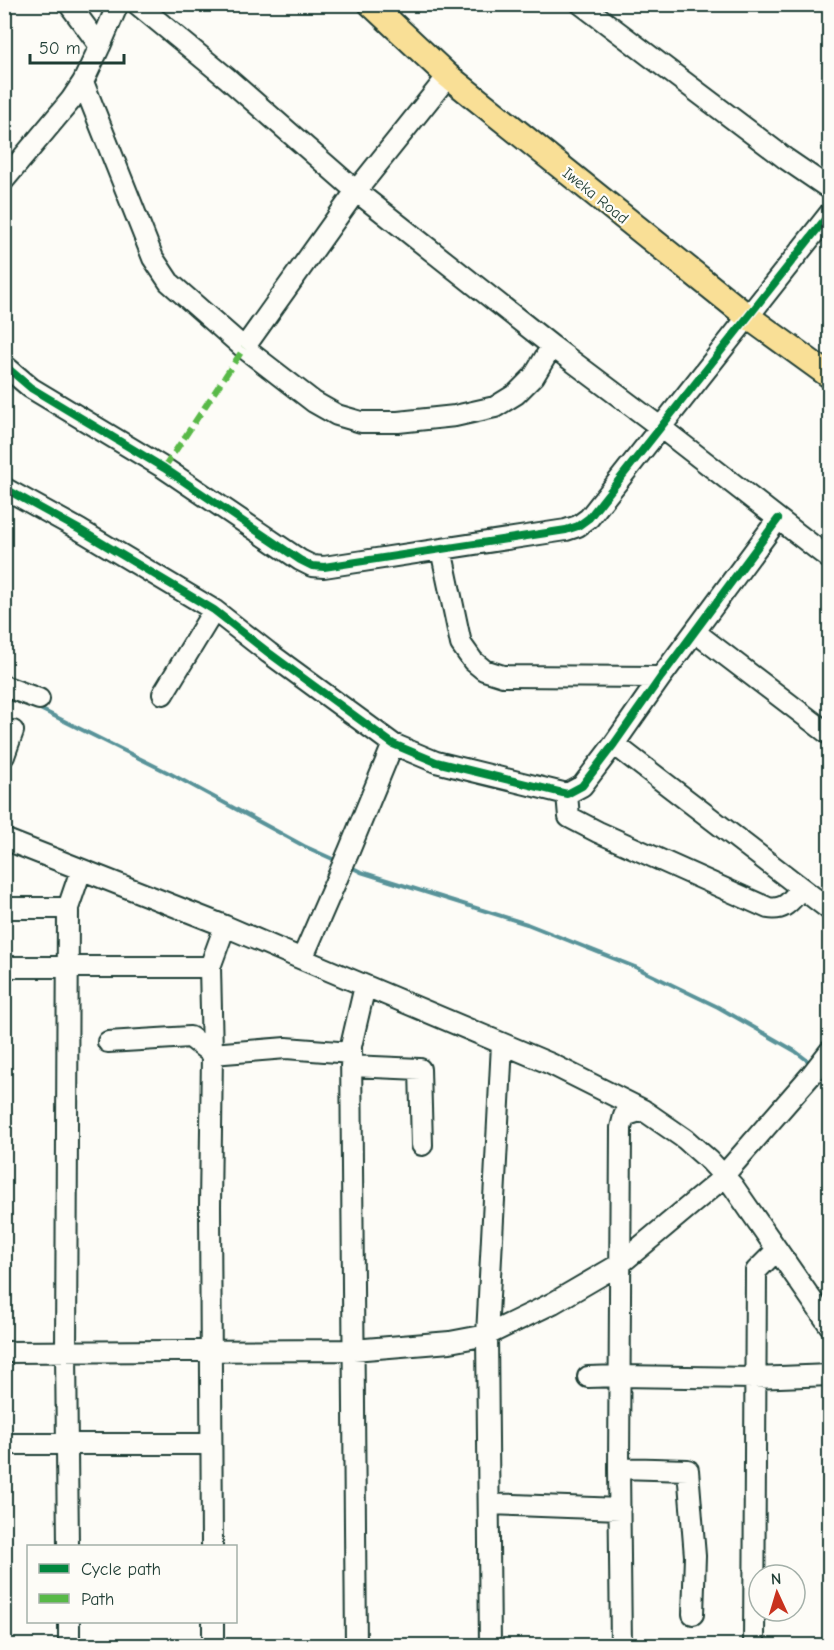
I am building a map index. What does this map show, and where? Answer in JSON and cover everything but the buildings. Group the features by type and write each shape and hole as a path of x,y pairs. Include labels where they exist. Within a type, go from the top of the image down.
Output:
{"main road":[{"name":"Iweka Road","path":"371,4 448,76 747,316 830,375"}],"street":[{"path":"69,4 100,46"},
{"path":"4,180 83,82 118,4"},
{"path":"137,4 356,191 552,346 830,559"},
{"path":"581,4 786,159 830,189"},
{"path":"244,348 356,191 448,76"},
{"path":"83,82 153,258 169,282 244,348 314,402 337,415 361,422 398,422 454,416 495,407 516,394 534,376 552,346"},
{"path":"4,365 31,388 164,468 312,566 324,567 566,530 589,519 830,213"},
{"path":"4,488 80,530 214,610 393,744 436,762 567,794 582,786 615,744 661,677 778,519"},
{"path":"441,549 461,644 472,661 484,670 503,675 661,677"},
{"path":"163,694 214,610"},
{"path":"695,632 830,735"},
{"path":"4,686 39,699"},
{"path":"4,756 13,731"},
{"path":"302,958 393,744"},
{"path":"615,744 830,910"},
{"path":"567,794 569,817 768,908 782,908 801,889"},
{"path":"4,839 302,958 551,1065 643,1110 685,1139 733,1186 830,1326"},
{"path":"68,1545 66,1352 68,908 81,870"},
{"path":"4,908 68,908"},
{"path":"213,1545 210,1352 212,1054 210,967 225,926"},
{"path":"4,967 210,967"},
{"path":"356,1646 351,1046 365,986"},
{"path":"108,1042 190,1037 212,1054 286,1048 420,1069 422,1146"},
{"path":"490,1646 487,1335 502,1044"},
{"path":"4,1352 353,1350 450,1342 487,1335 553,1303 620,1264 718,1182 822,1062"},
{"path":"621,1646 619,1468 621,1128 624,1116 643,1110"},
{"path":"754,1646 756,1271 777,1250"},
{"path":"588,1377 754,1378 830,1375"},
{"path":"4,1444 212,1444"},
{"path":"619,1468 688,1470 695,1556 693,1614"},
{"path":"489,1504 620,1509"},
{"path":"69,1623 69,1646"},
{"path":"213,1623 213,1646"}],"waterway":[{"path":"36,707 171,774 304,846 337,861"},
{"path":"349,866 361,872 527,924 635,967 718,1007 795,1051 812,1064"}],"marked path":[{"path":"164,468 244,348"}],"cycle path":[{"path":"4,365 31,388 164,468 312,566 324,567 566,530 578,526 589,518 830,213"},
{"path":"4,488 80,530 214,610 393,744 436,762 567,794 582,786 778,519"}]}
